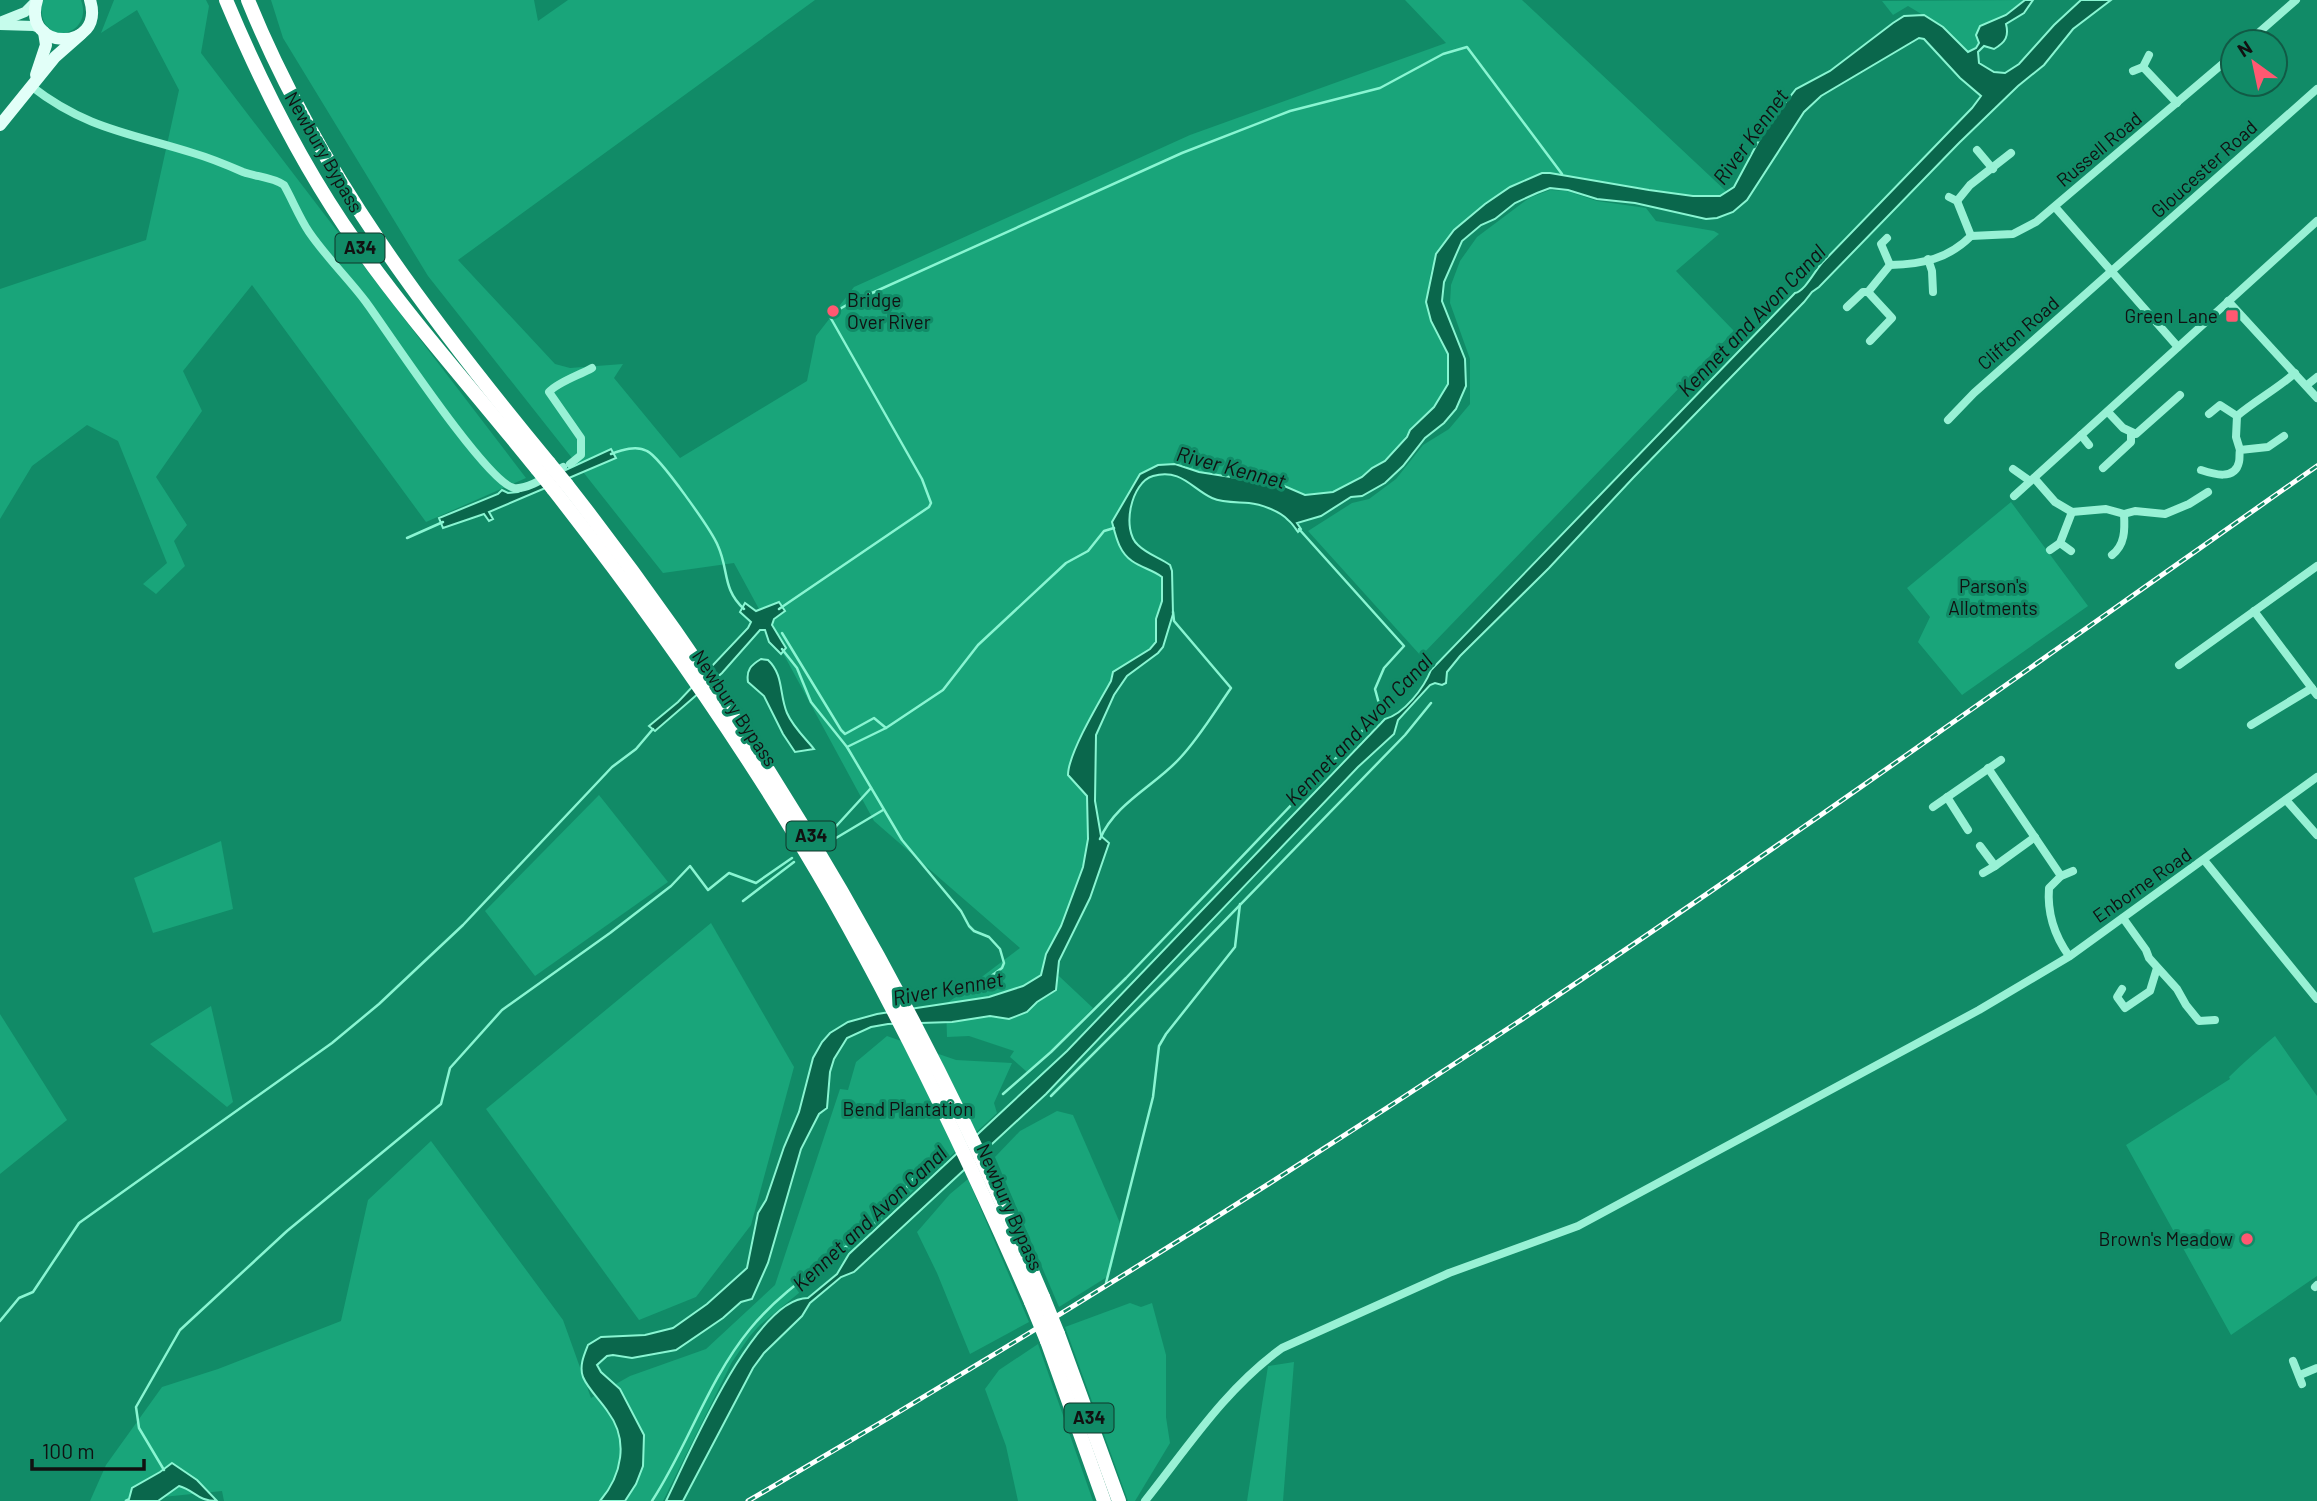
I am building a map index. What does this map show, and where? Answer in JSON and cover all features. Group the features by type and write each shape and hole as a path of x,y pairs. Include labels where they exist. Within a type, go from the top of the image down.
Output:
{"highway":[{"name":"Newbury Bypass","path":"226,0 253,64 288,134 342,222 404,306 555,466"},
{"name":"Newbury Bypass","path":"248,0 292,99 354,204 422,302 555,466 560,487 651,595 799,842 925,1042 1037,1300 1119,1501"},
{"name":"Newbury Bypass","path":"892,992 909,1041 965,1135"},
{"name":"Newbury Bypass","path":"1052,1338 1104,1501"}],"main road":[{"path":"0,23 25,12 37,0"},
{"path":"32,84 44,54 46,40 36,16 37,0"},
{"path":"0,125 32,84 90,23 92,3"},
{"path":"0,23 34,26 61,40 80,35"}],"street":[{"path":"2264,28 2296,0"},
{"path":"2133,71 2143,67 2150,55"},
{"path":"2143,67 2177,103"},
{"name":"Russell Road","path":"1971,236 2003,236 2023,230 2055,207 2219,67"},
{"path":"32,84 60,108 101,126 134,138 191,152 245,173 277,180 284,185 310,234 363,298 463,439 489,468 511,487 518,488 555,466 581,455 581,438 549,392 592,368"},
{"name":"Gloucester Road","path":"2111,272 2317,89"},
{"path":"1977,150 1993,169"},
{"path":"1847,307 1863,292 1868,292 1890,265 1912,264 1947,256 1958,249 1971,236 1953,199 2011,153"},
{"path":"2055,207 2178,347"},
{"path":"2014,496 2317,221"},
{"path":"1887,238 1881,244 1890,265"},
{"path":"1928,259 1932,271 1931,292"},
{"name":"Clifton Road","path":"1948,420 1974,393 2111,272"},
{"path":"1868,292 1892,318 1870,341"},
{"path":"2228,301 2317,397"},
{"path":"2237,416 2295,373"},
{"path":"2306,385 2317,377"},
{"path":"2103,468 2180,395"},
{"path":"2209,414 2220,405 2237,416"},
{"path":"2108,412 2132,441"},
{"path":"2201,470 2224,475 2234,472 2239,464 2240,450 2236,437 2237,416"},
{"path":"2081,435 2089,445"},
{"path":"2240,450 2269,447 2284,436"},
{"path":"2013,468 2032,479 2055,502 2072,512 2106,509 2124,514 2135,511 2165,514 2208,492"},
{"path":"2050,550 2060,543 2072,512"},
{"path":"2112,555 2120,549 2123,542 2124,514"},
{"path":"2060,543 2071,551"},
{"path":"2179,665 2317,566"},
{"path":"2250,725 2314,692 2254,611"},
{"path":"1933,807 2001,760"},
{"path":"1988,768 2061,876"},
{"name":"Enborne Road","path":"1149,1500 1198,1429 1258,1365 1282,1348 1449,1273 1578,1226 1979,1010 2069,956 2317,777"},
{"path":"1947,797 1968,830"},
{"path":"2286,800 2317,835"},
{"path":"1983,873 2035,837"},
{"path":"1980,846 1995,866"},
{"path":"2204,860 2317,999"},
{"path":"2069,956 2058,940 2050,919 2049,888 2061,876 2073,871"},
{"path":"2123,918 2157,968 2177,989 2199,1021 2215,1020"},
{"path":"2122,989 2118,997 2125,1008 2150,991 2157,968"},
{"path":"2293,1361 2302,1384"},
{"path":"2300,1375 2317,1368"}],"green space":[{"path":"42,0 81,0 83,13 80,23 73,30 55,32 47,27 42,16"},
{"path":"114,0 206,0 209,6 201,53 526,478 426,522 252,285 183,371 202,411 156,477 187,525 174,541 185,566 156,594 143,584 167,563 118,441 87,425 32,466 0,519 0,289 146,240 179,90 137,10 101,33"},
{"path":"271,0 534,0 538,21 568,0 815,0 458,260 555,364 570,368 623,364 614,378 680,458 807,381 816,336 854,287 1190,135 1446,43 1405,0 1522,0 1727,192 1720,196 1693,196 1542,173 1510,187 1485,204 1454,230 1431,270 1426,302 1431,321 1448,354 1448,384 1445,391 1434,407 1410,430 1394,453 1361,477 1333,492 1305,495 1282,485 1199,472 1185,467 1140,474 1112,522 1132,561 1162,577 1162,601 1156,619 1156,642 1150,649 1113,672 1111,681 1082,735 1068,775 1087,796 1088,839 1083,867 1044,962 1093,1008 1051,1052 1027,1072 1010,1057 1014,1051 969,1036 947,1037 946,1004 1020,948 874,821 734,563 663,573 428,276 283,38"},
{"path":"2025,0 2014,11 1982,29 1976,35 1979,42 1976,48 1968,52 1940,27 1908,6 1893,15 1882,1"},
{"path":"1550,190 1567,191 1597,201 1646,208 1656,221 1719,234 1676,271 1734,331 1421,656 1308,531 1352,503 1369,499 1396,479 1423,445 1449,429 1470,404 1470,359 1450,303 1451,285 1460,261 1477,237 1529,198"},
{"name":"Parson's Allotments","path":"2011,502 2088,606 1962,695 1918,642 1930,617 1907,588"},
{"path":"599,795 668,882 535,976 485,911"},
{"path":"221,841 233,909 153,933 134,878"},
{"path":"711,923 794,1067 751,1225 696,1297 639,1320 486,1109"},
{"path":"211,1006 233,1102 227,1107 150,1044"},
{"path":"0,1014 67,1120 0,1174"},
{"name":"Bend Plantation","path":"887,1036 956,1060 1012,1063 994,1103 997,1113 827,1270 750,1336 732,1362 663,1501 224,1501 222,1491 123,1501 90,1501 106,1465 162,1387 218,1369 341,1321 368,1200 431,1141 563,1320 591,1398 630,1376 706,1349 775,1285 840,1089 848,1090 856,1062"},
{"name":"Brown's Meadow","path":"2275,1036 2317,1096 2317,1276 2231,1335 2126,1145 2230,1079 2234,1072"},
{"path":"1057,1111 1073,1115 1120,1223 1112,1266 1107,1277 1059,1307 995,1157 1020,1131"},
{"path":"968,1179 1029,1322 970,1354 917,1232 950,1194"},
{"path":"1130,1303 1141,1307 1152,1303 1166,1355 1166,1417 1170,1443 1135,1501 1128,1501 1065,1327"},
{"path":"1038,1344 1093,1501 1018,1501 1006,1446 985,1389 999,1370"},
{"path":"1294,1362 1283,1501 1247,1501 1268,1366"}],"shaded area":[{"path":"2025,0 2033,0 2024,13 2006,24 2007,35 2004,41 1994,49 1984,46 1978,52 1979,63 1994,72 2005,73 2019,64 2081,0 2111,0 2073,29 2044,65 2018,86 1959,143 1812,292 1549,568 1460,656 1447,672 1446,683 1430,685 1398,720 1394,734 1358,767 1046,1094 854,1272 841,1277 810,1303 802,1316 764,1353 753,1368 683,1501 666,1501 725,1383 766,1324 787,1305 808,1298 837,1274 849,1254 1067,1051 1385,719 1399,712 1412,699 1424,685 1431,670 1795,293 1802,289 1822,263 1981,96 1960,78 1924,39 1919,38 1821,96 1804,112 1747,200 1733,212 1706,219 1550,188 1515,203 1462,241 1444,282 1442,301 1465,359 1466,386 1456,409 1425,438 1403,466 1385,483 1362,496 1351,497 1321,516 1297,523 1301,529 1298,532 1275,511 1254,504 1216,500 1179,477 1163,474 1145,480 1134,497 1129,518 1130,529 1138,545 1170,565 1173,614 1163,647 1127,676 1114,695 1096,735 1095,801 1101,836 1109,843 1090,898 1059,961 1056,990 1027,1012 1009,1019 990,1016 952,1022 888,1024 871,1027 847,1038 834,1059 830,1072 827,1108 819,1114 801,1149 768,1263 752,1299 741,1302 723,1318 676,1350 632,1358 607,1356 597,1365 620,1389 644,1435 643,1466 625,1501 600,1501 618,1469 620,1446 615,1423 583,1377 582,1365 588,1345 601,1337 645,1335 673,1328 707,1304 747,1268 758,1213 766,1200 799,1112 813,1058 822,1042 830,1033 848,1022 877,1014 989,997 1023,986 1041,975 1046,954 1061,926 1083,867 1088,839 1087,796 1068,775 1073,754 1111,681 1113,672 1150,649 1156,642 1156,619 1162,601 1162,577 1124,553 1112,522 1140,474 1158,465 1175,464 1199,472 1282,485 1305,495 1333,492 1362,477 1385,461 1410,430 1434,407 1448,384 1448,354 1431,321 1426,302 1436,254 1454,230 1485,204 1510,187 1542,173 1693,196 1720,196 1734,187 1765,129 1796,89 1830,71 1893,23 1904,16 1924,15 1943,27 1968,52 1979,43 1976,35 1980,26 2006,15"},
{"path":"611,449 616,458 489,512 493,519 489,521 484,514 443,528 439,518 502,490 508,493 518,492"},
{"path":"779,602 785,611 774,619 772,625 786,648 781,654 769,642 765,630 760,630 722,673 655,731 649,726 678,702 748,628 751,622 740,612 745,603 756,611"},
{"path":"761,659 768,660 777,672 787,713 814,749 795,752 764,696 748,682 750,668"},
{"path":"172,1463 197,1480 217,1501 201,1498 179,1486 158,1501 125,1501 129,1499 132,1488"}],"waterway":[{"path":"779,609 929,507 931,503 922,479 829,315 852,302 1182,153 1290,111 1380,88 1443,54 1467,47 1562,174"},
{"path":"611,454 629,449 643,449 663,466 714,538 729,587 744,609"},
{"path":"407,538 443,522"},
{"path":"847,747 886,728 943,690 978,645 1066,563 1088,551 1104,531 1114,528"},
{"name":"Kennet and Avon Canal","path":"1003,1094 1051,1052 1126,978 1381,711 1375,689 1384,668 1404,646 1299,529"},
{"path":"1100,839 1115,815 1187,750 1231,688 1174,621 1173,612"},
{"path":"782,633 845,734 874,718 886,728"},
{"name":"River Kennet","path":"782,649 797,668 811,702 847,747 902,840 961,911 969,926 989,937 1000,949 1004,963 1002,968 987,979 969,985"},
{"path":"1051,1096 1405,735 1431,703"},
{"path":"0,1321 19,1298 33,1292 79,1223 332,1043 379,1004 463,925 612,767 636,749 653,729"},
{"path":"829,834 871,788"},
{"path":"831,841 883,810"},
{"path":"164,1470 139,1428 136,1407 180,1330 287,1231 441,1104 450,1068 502,1010 610,933 671,886 690,866 708,890 729,873 756,883 792,858"},
{"path":"743,901 794,862"},
{"path":"1106,1283 1153,1097 1159,1046 1235,947 1240,904"},
{"name":"Kennet and Avon Canal","path":"652,1501 710,1391 750,1329 788,1291 868,1229 918,1173"}],"railway":[{"path":"748,1501 1137,1267 1518,1022 1819,816 2317,466"}],"place":[{"name":"Bridge Over River","path":"833,311"},
{"name":"Green Lane","path":"2232,316"},
{"name":"Brown's Meadow","path":"2247,1239"}]}
